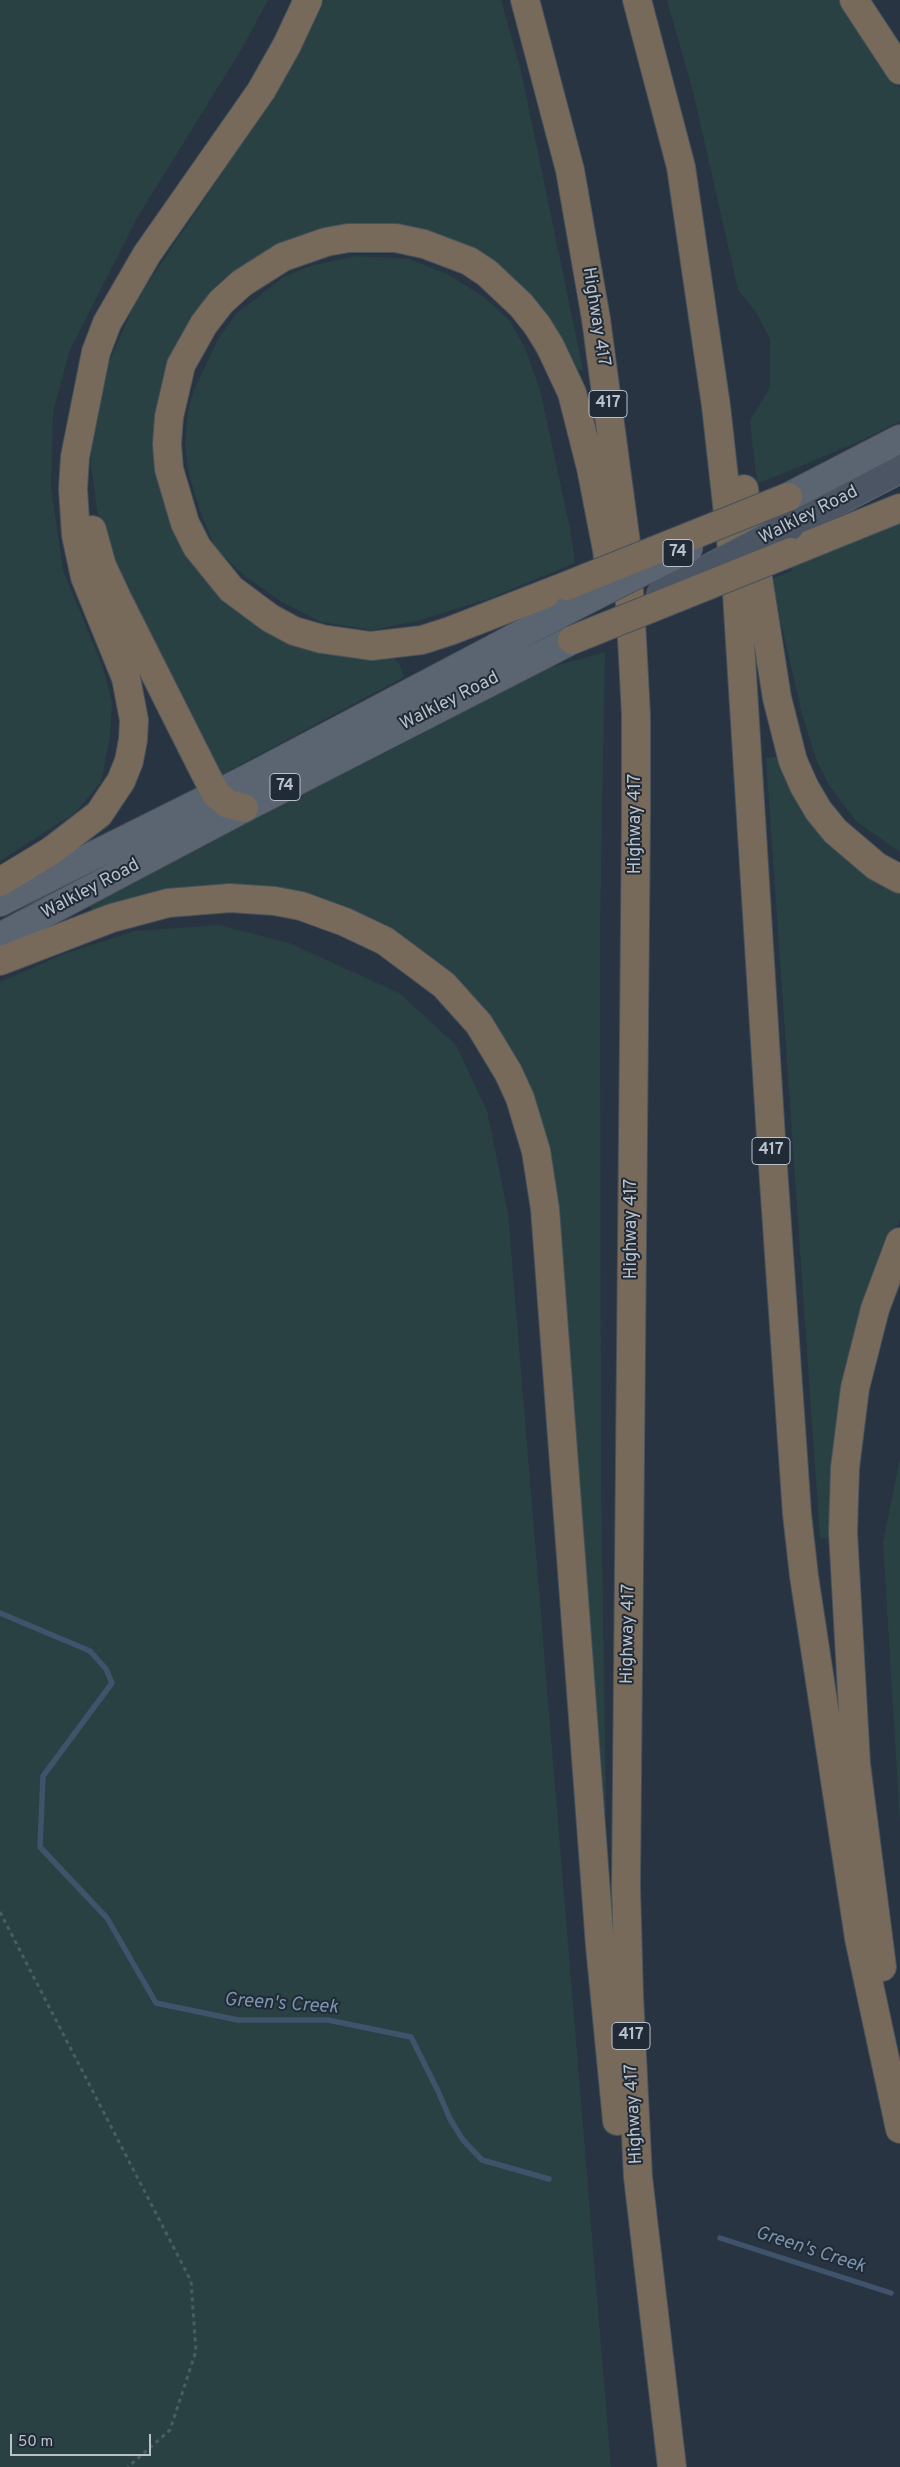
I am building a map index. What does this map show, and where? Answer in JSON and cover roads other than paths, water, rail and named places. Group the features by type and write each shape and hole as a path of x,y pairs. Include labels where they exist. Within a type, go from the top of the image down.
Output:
{"highway":[{"path":"0,882 51,851 81,830 99,814 121,781 129,761 133,740 134,720 126,678 85,577 76,535 73,489 74,457 82,427 96,352 108,323 148,254 261,91 287,45 308,0"},
{"name":"Highway 417","path":"525,0 570,170 596,319 626,543 633,648 636,715 636,816 626,1887 638,2177 672,2467"},
{"name":"417","path":"638,0 681,167 716,406 737,594 772,1168 801,1549 858,1938 900,2129"},
{"path":"854,0 900,70"},
{"path":"681,167 725,355 770,658 784,735 804,786 818,810 835,831 855,849 876,866 900,879"},
{"path":"636,816 607,550 591,468 581,424 562,369 550,346 521,305 487,273 469,261 424,244 372,237 326,242 283,257 242,283 221,302 204,324 182,365 169,417 167,444 169,469 185,523 197,547 231,589 270,618 294,631 322,639 371,646 422,640 567,598 788,497"},
{"path":"82,427 87,501 96,548 102,566 216,794 228,804 244,808"},
{"path":"572,640 790,539 900,508"},
{"path":"0,962 112,918 168,903 230,898 301,906 345,922 385,941 437,980 470,1012 508,1072 520,1098 536,1151 544,1201 600,1946 626,2215 643,2331 666,2428"},
{"path":"900,1242 875,1309 855,1388 845,1468 843,1532 856,1764 900,2105"}],"main road":[{"name":"Walkley Road","path":"788,497 900,439"},
{"name":"Walkley Road","path":"790,539 900,469"},
{"name":"Walkley Road","path":"0,902 216,794 567,598"},
{"name":"Walkley Road","path":"0,937 244,808 572,640"}],"waterway":[{"name":"Green's Creek","path":"0,1613 90,1651 106,1669 112,1683 43,1776 40,1847 107,1918 156,2003 238,2020 328,2020 411,2037 450,2119 463,2140 482,2160 549,2179"},
{"name":"Green's Creek","path":"720,2238 891,2293"}]}
